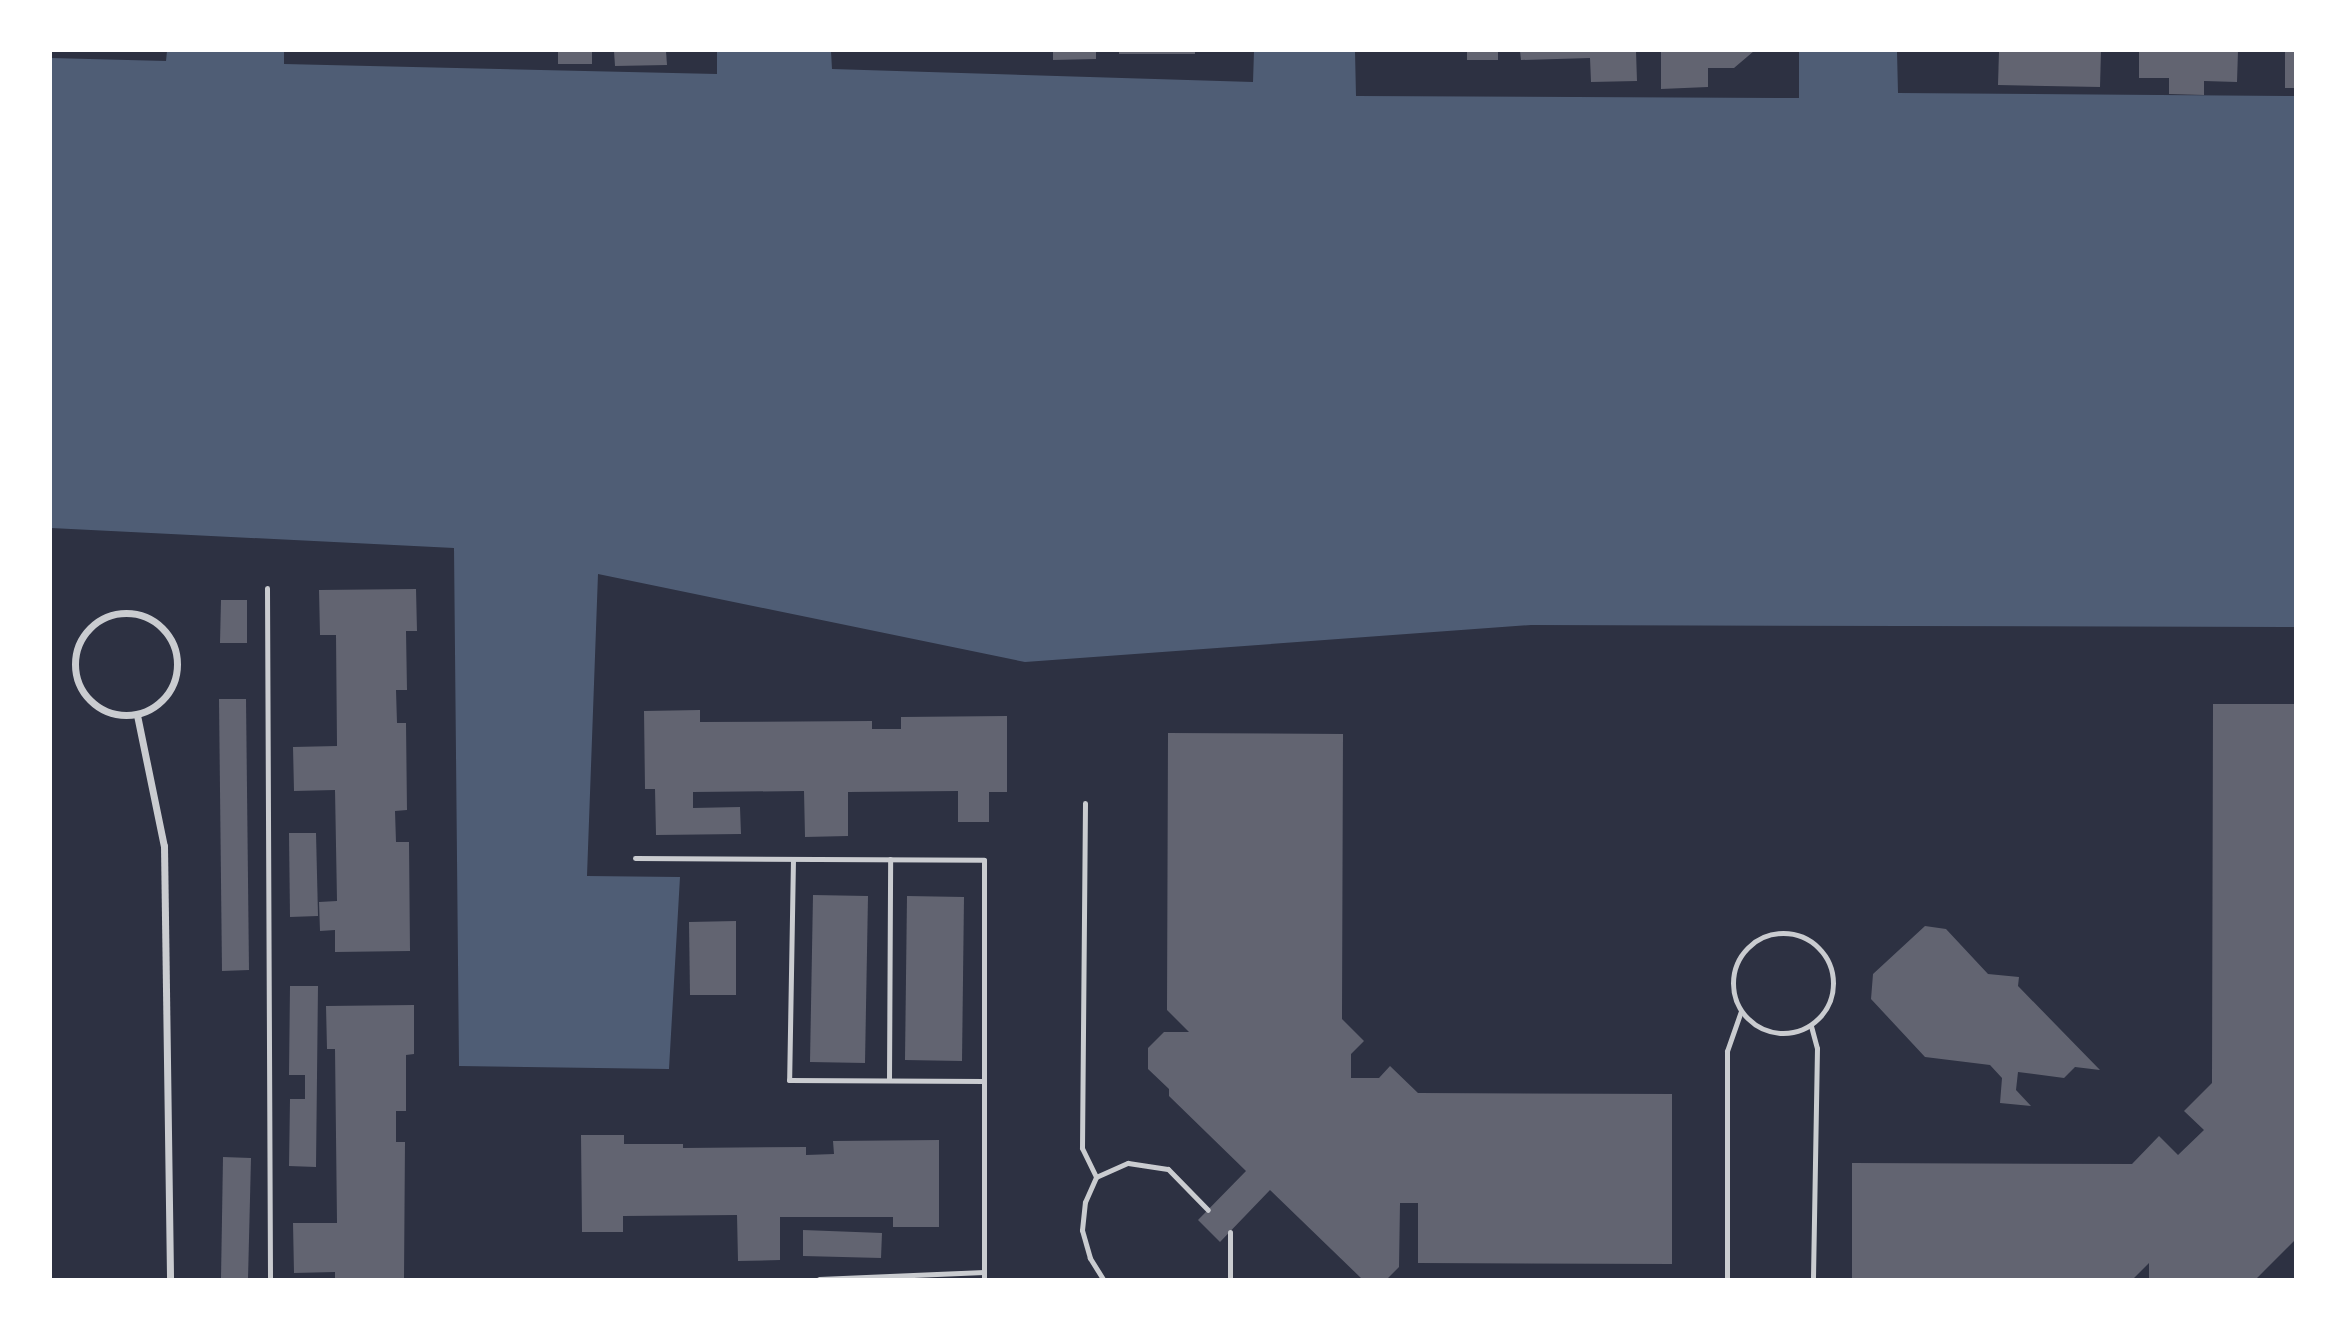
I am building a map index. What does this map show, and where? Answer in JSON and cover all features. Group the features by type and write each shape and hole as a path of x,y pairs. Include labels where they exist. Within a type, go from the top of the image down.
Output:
{"street":[{"path":"116,613 148,617 161,625 177,653 175,678 164,699 136,715 120,716 91,703 76,675 79,643 88,629 116,613"},
{"path":"136,715 164,846 170,1279"}],"lane":[{"path":"267,588 270,1279"},
{"path":"1085,803 1082,1148 1096,1177"},
{"path":"635,858 984,860 984,1276 819,1279"},
{"path":"793,859 789,1080 984,1081"},
{"path":"889,1080 890,859"},
{"path":"1727,1279 1727,1051 1741,1011 1733,980 1744,951 1770,934 1801,936 1826,956 1833,986 1830,1002 1811,1026 1780,1034 1765,1031 1741,1011"},
{"path":"1811,1026 1817,1048 1813,1279"},
{"path":"1103,1279 1090,1258 1082,1230 1085,1202 1096,1177 1128,1163 1168,1169 1208,1210"},
{"path":"1230,1232 1230,1279"}],"water":[{"path":"167,51 284,51 284,64 717,74 717,51 831,51 832,69 1253,82 1254,51 1355,51 1356,96 1799,98 1799,51 1897,51 1898,93 2295,96 2295,627 1531,625 1025,662 598,574 587,876 680,877 669,1069 459,1066 454,548 51,528 51,58 166,61"}],"building":[{"path":"558,51 592,51 592,64 558,64"},
{"path":"614,51 666,51 667,65 615,66"},
{"path":"1053,51 1096,51 1096,59 1053,60"},
{"path":"1119,51 1195,51 1195,54 1119,54"},
{"path":"1467,51 1498,51 1498,60 1467,60"},
{"path":"1520,51 1636,51 1637,81 1591,82 1590,58 1521,60"},
{"path":"1661,51 1754,51 1734,68 1708,68 1708,87 1661,89"},
{"path":"1999,51 2101,51 2100,87 1998,85"},
{"path":"2139,51 2238,51 2237,82 2204,81 2204,95 2169,94 2169,78 2139,78"},
{"path":"2285,51 2295,51 2295,88 2285,88"},
{"path":"416,589 417,631 406,631 407,690 396,690 397,723 406,723 407,810 395,811 396,842 409,842 410,951 335,952 335,930 320,931 319,902 337,901 335,790 294,791 293,747 337,746 336,635 320,635 319,590"},
{"path":"221,600 247,600 247,643 220,643"},
{"path":"219,699 246,699 249,970 222,971"},
{"path":"2213,704 2295,704 2295,1240 2256,1279 2149,1279 2149,1263 2133,1279 1852,1279 1852,1163 2132,1164 2159,1136 2178,1155 2204,1130 2184,1111 2212,1083"},
{"path":"700,710 700,722 872,721 872,729 901,729 901,717 1007,716 1007,792 989,792 989,822 958,822 958,791 848,792 848,836 805,837 804,791 693,792 693,808 740,807 741,834 656,835 655,789 645,789 644,711"},
{"path":"1168,733 1343,734 1342,1019 1364,1041 1351,1054 1351,1078 1379,1078 1390,1066 1418,1093 1672,1094 1672,1264 1418,1263 1418,1203 1400,1203 1399,1267 1387,1279 1362,1279 1270,1190 1220,1242 1198,1220 1246,1171 1169,1096 1169,1089 1148,1069 1148,1048 1164,1032 1189,1032 1167,1010"},
{"path":"289,833 316,833 318,916 290,917"},
{"path":"813,895 868,896 865,1063 810,1062"},
{"path":"907,896 964,897 962,1061 905,1060"},
{"path":"736,921 736,995 690,995 689,922"},
{"path":"1925,926 1946,929 1988,974 2019,977 2018,986 2100,1070 2075,1067 2064,1078 2018,1072 2016,1090 2031,1106 2000,1103 2002,1078 1990,1065 1925,1057 1871,999 1873,974"},
{"path":"290,986 318,986 316,1167 289,1166 290,1099 305,1099 305,1075 289,1075"},
{"path":"414,1005 414,1054 406,1055 406,1111 396,1111 396,1142 405,1142 404,1279 335,1279 335,1272 294,1273 293,1223 337,1223 335,1049 327,1049 326,1006"},
{"path":"581,1135 624,1135 624,1144 683,1144 683,1148 806,1147 806,1155 834,1154 833,1141 939,1140 939,1227 893,1227 893,1217 780,1217 780,1260 738,1261 737,1215 623,1216 623,1232 582,1232"},
{"path":"223,1157 251,1158 248,1279 221,1279"},
{"path":"803,1230 882,1233 881,1258 803,1256"}]}
